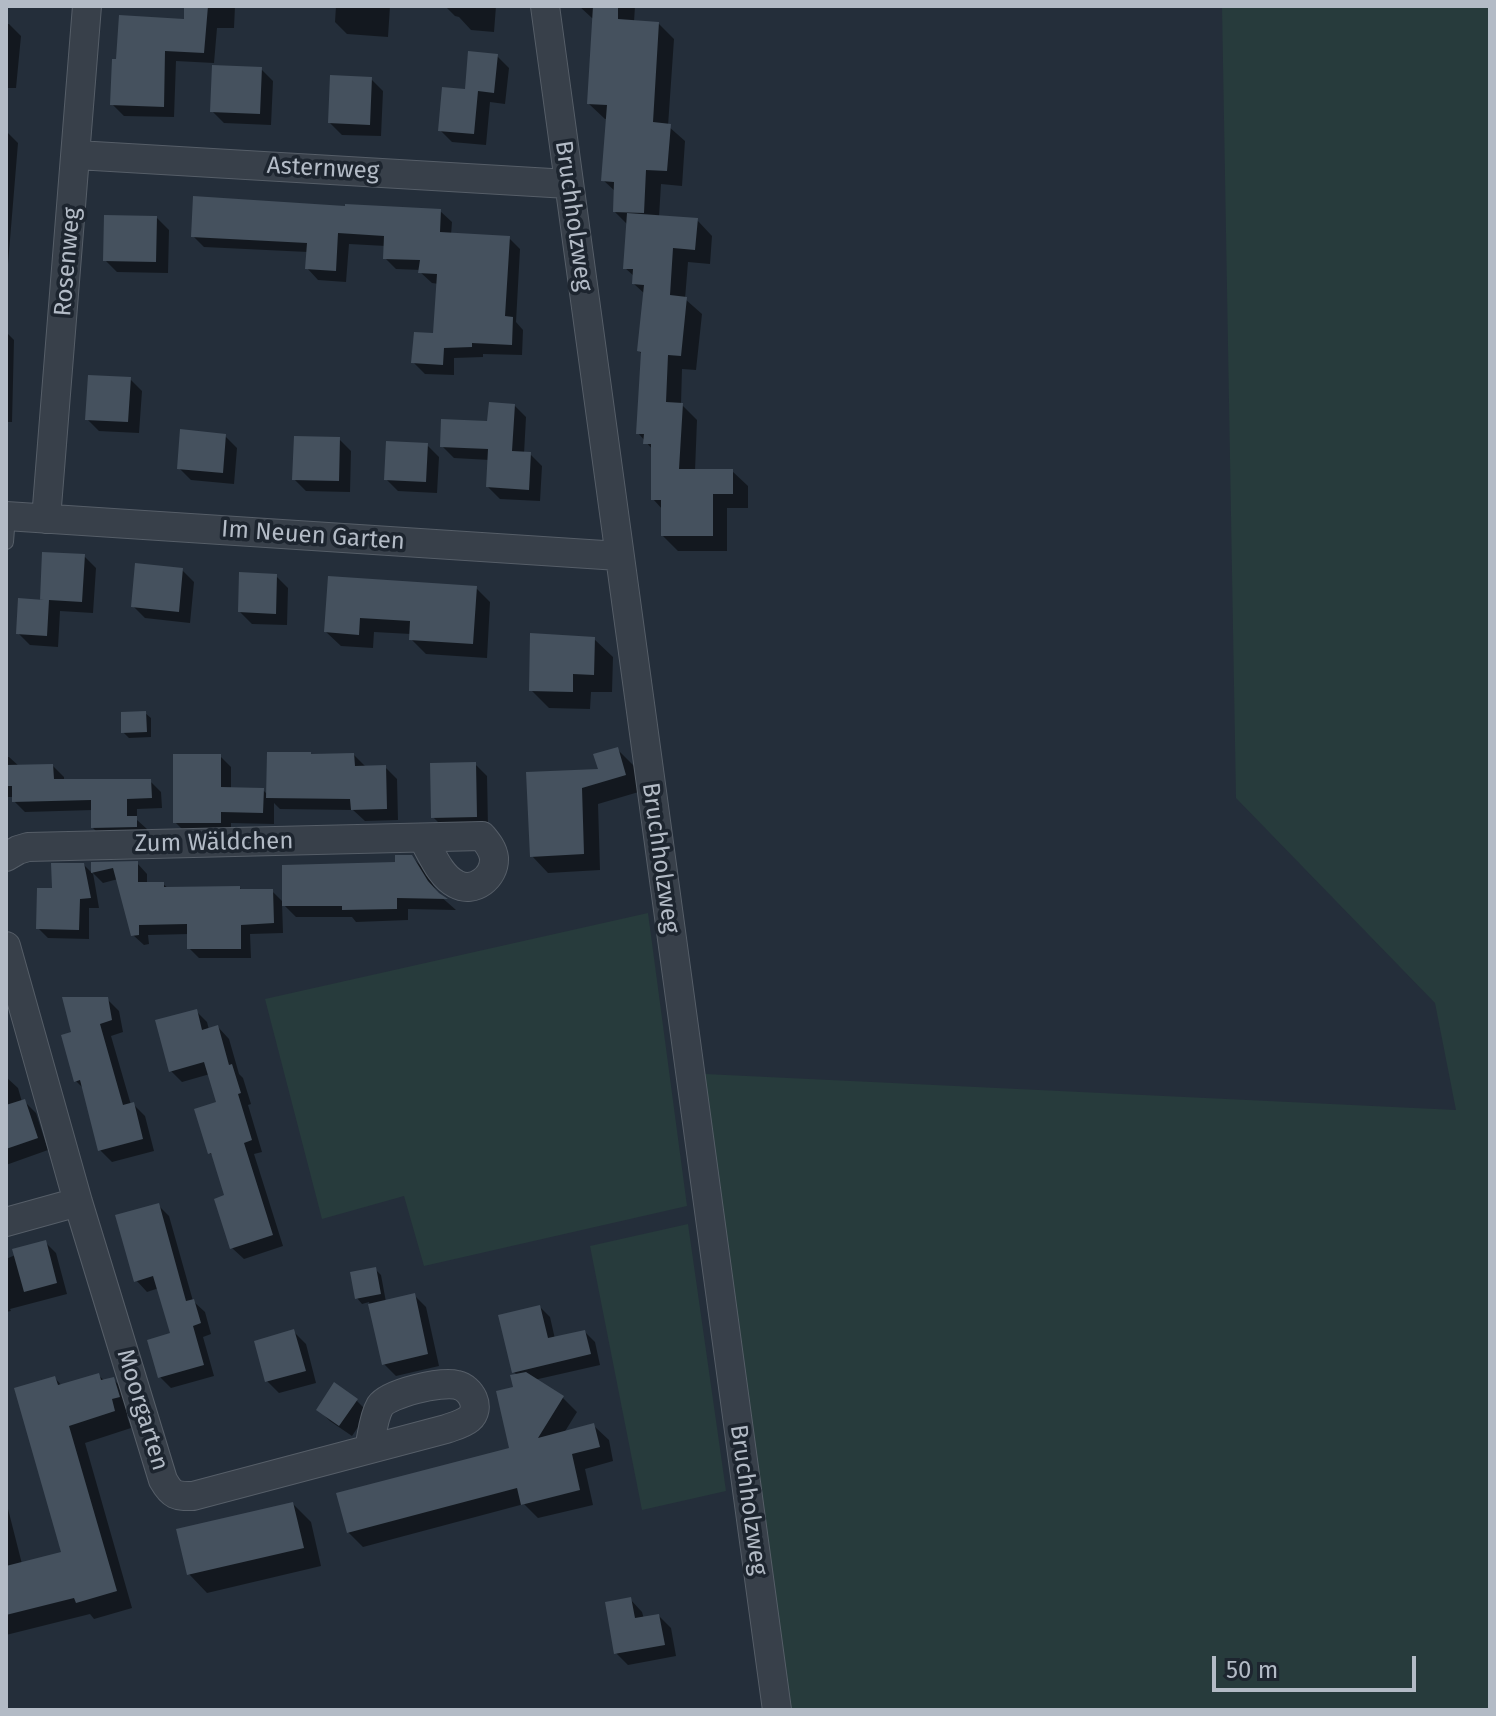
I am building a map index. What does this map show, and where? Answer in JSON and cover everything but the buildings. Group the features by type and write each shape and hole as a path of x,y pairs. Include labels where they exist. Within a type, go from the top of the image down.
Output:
{"street":[{"name":"Rosenweg","path":"46,519 87,6"},
{"name":"Bruchholzweg","path":"545,6 777,1710"},
{"name":"Asternweg","path":"77,155 568,184"},
{"name":"Im Neuen Garten","path":"7,525 46,519 619,556"},
{"name":"Zum Wäldchen","path":"6,857 28,847 423,839"},
{"path":"6,946 78,1202 6,1222"},
{"name":"Moorgarten","path":"78,1202 163,1480 169,1491 178,1496 193,1496 369,1449"}],"green space":[{"path":"1222,6 1490,6 1490,1710 777,1710 758,1491 705,1074 1456,1110 1435,1003 1236,798"},
{"path":"648,913 687,1206 424,1266 404,1196 322,1219 265,999"},
{"path":"688,1224 726,1491 642,1510 590,1246"}]}
